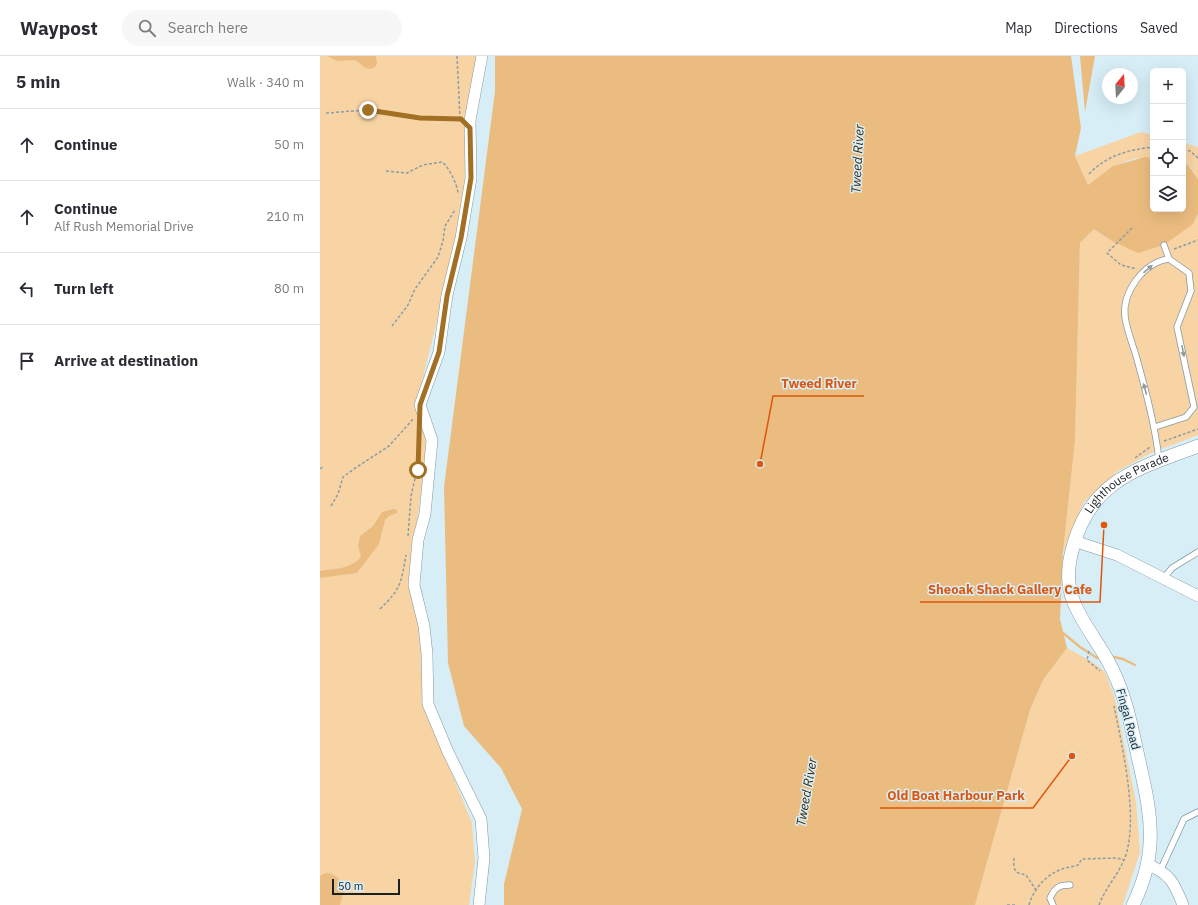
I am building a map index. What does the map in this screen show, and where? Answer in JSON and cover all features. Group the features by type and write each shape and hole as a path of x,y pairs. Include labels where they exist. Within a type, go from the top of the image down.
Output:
{"street":[{"path":"479,905 484,858 481,819 448,752 428,704 428,654 424,626 414,585 418,546 425,514 432,440 420,405 439,352 447,296 461,238 471,178 470,128 482,56"},
{"name":"Lighthouse Parade","path":"1074,541 1085,516 1102,494 1129,473 1198,446"},
{"path":"1074,541 1117,555 1163,580 1198,596"},
{"name":"Fingal Road","path":"1074,541 1068,569 1068,583 1072,600 1114,672 1124,698 1132,725 1148,805 1150,834 1147,864 1140,890 1133,905"},
{"path":"1147,864 1161,869 1172,881 1183,905"}],"lane":[{"path":"1155,427 1186,417 1194,407 1177,327 1191,291 1189,273 1169,259 1164,244"},
{"path":"1159,460 1155,427 1125,316 1130,289 1146,271 1157,262 1169,259"},
{"path":"1163,580 1172,568 1198,552"},
{"path":"1161,869 1184,819 1198,812"},
{"path":"1053,905 1050,898 1054,890 1060,885 1070,885"}],"path":[{"path":"457,56 460,119"},
{"path":"326,112 368,110 420,118 460,119 470,128"},
{"path":"1089,174 1112,156 1133,150 1150,147"},
{"path":"1186,150 1190,151 1198,158"},
{"path":"386,171 407,173 424,165 442,162 445,164 455,182 458,197"},
{"path":"392,326 408,305 416,289 438,257 443,241 445,226 455,209"},
{"path":"1132,228 1107,253 1121,265 1146,271"},
{"path":"1166,251 1198,240"},
{"path":"331,506 338,494 343,477 395,441 411,422 420,405"},
{"path":"1132,462 1147,448 1157,445 1165,440 1198,429"},
{"path":"408,541 411,496 419,461 419,432"},
{"path":"320,469 324,466"},
{"path":"380,609 394,596 399,587 406,554"},
{"path":"1089,650 1087,660 1102,673"},
{"path":"1099,905 1124,860 1129,846 1131,816 1125,761 1112,699"},
{"path":"1014,858 1015,871 1019,874 1026,875 1036,890"},
{"path":"1030,905 1036,890 1049,875 1064,868 1078,865 1082,859 1117,858 1124,860"},
{"path":"1007,904 1015,905"}],"shaded area":[{"path":"320,56 477,56 467,120 465,188 452,261 416,405 426,441 423,477 412,560 412,599 425,653 429,717 472,823 475,862 469,905 320,905"},
{"path":"1141,132 1150,134 1150,159 1144,158 1126,161 1110,169 1088,185 1075,156"},
{"path":"1186,144 1198,147 1198,179 1189,165 1186,164"},
{"path":"1198,214 1198,435 1151,453 1118,471 1084,502 1063,552 1075,441 1080,243 1094,229 1112,241 1193,224"},
{"path":"1067,648 1094,663 1105,672 1115,699 1136,802 1140,852 1123,905 975,905 1030,710 1043,680"}],"water":[{"path":"327,56 376,56 377,64 374,68 368,69 363,67 355,60 337,61"},
{"name":"Tweed River","path":"495,56 1071,56 1081,128 1075,156 1088,185 1113,166 1145,157 1150,158 1150,212 1186,212 1186,165 1188,165 1198,179 1198,214 1193,224 1164,245 1138,253 1112,241 1094,229 1080,243 1075,441 1063,552 1060,619 1067,648 1043,680 1030,710 975,905 504,905 504,884 522,809 501,768 464,726 448,663 444,487 495,91"},
{"path":"1080,56 1095,56 1085,112"},
{"path":"393,509 397,510 397,513 389,516 385,520 379,544 357,573 320,578 320,571 347,566 361,557 358,546 360,536 373,526 382,512"},
{"path":"325,873 334,875 342,883 344,891 340,905 320,905 320,876"}],"waterway":[{"path":"1063,633 1080,647 1097,658"},
{"path":"1114,657 1123,659 1135,665"}],"place":[{"name":"Tweed River","path":"760,464"},
{"name":"Sheoak Shack Gallery Cafe","path":"1104,525"},
{"name":"Old Boat Harbour Park","path":"1072,756"}],"route":[{"path":"368,110 420,118 456,118 466,122 470,128 471,178 454,273 447,296 437,361 420,405 420,450 418,470"}]}
